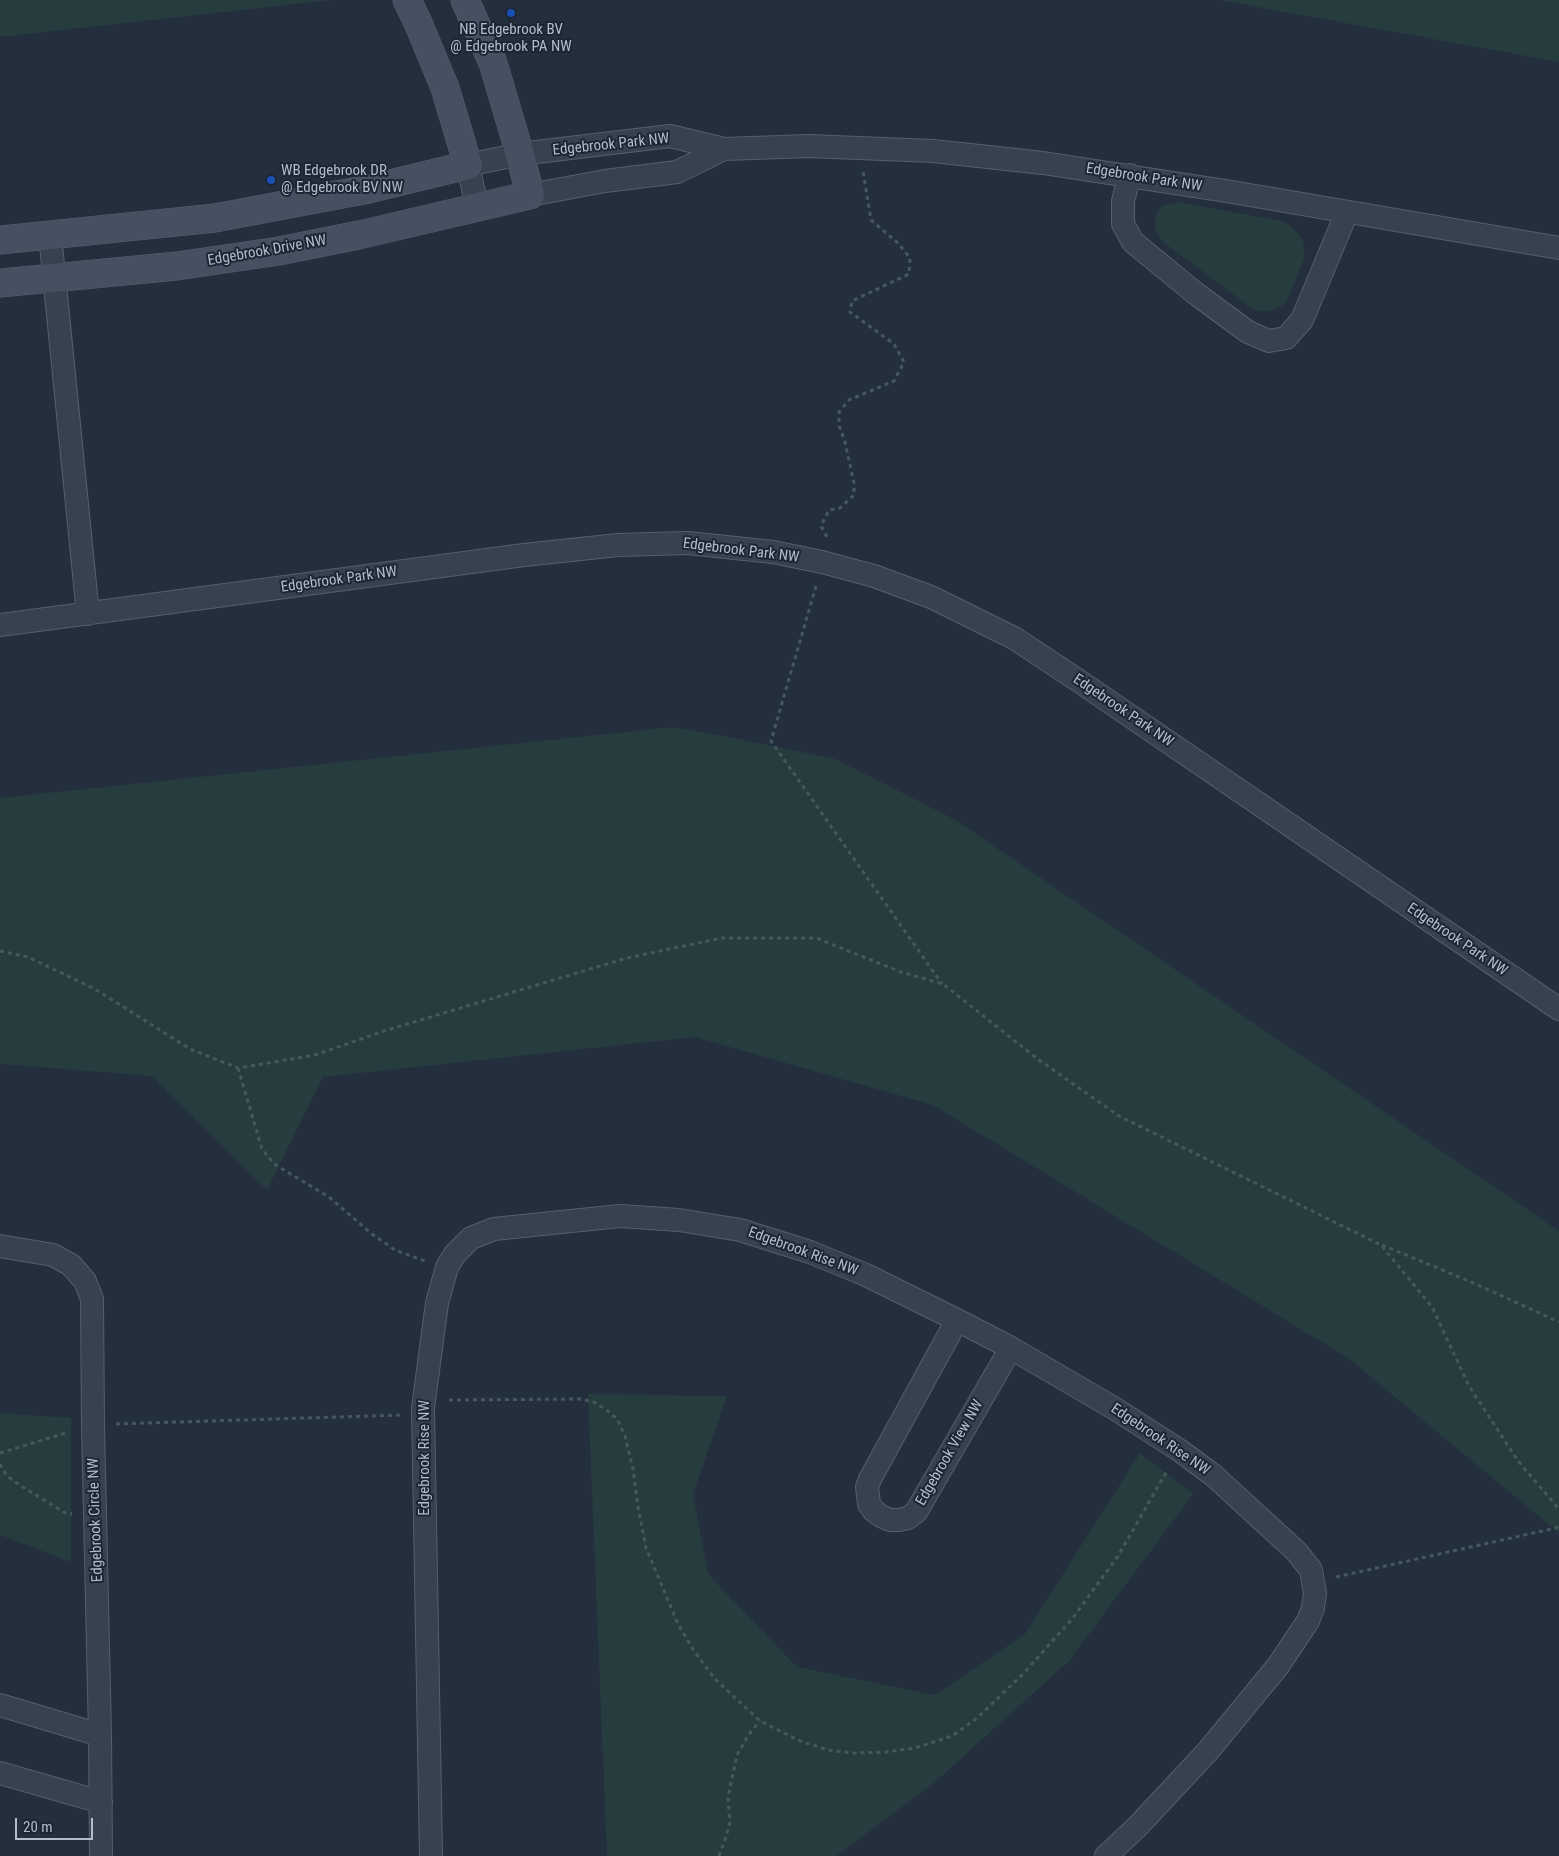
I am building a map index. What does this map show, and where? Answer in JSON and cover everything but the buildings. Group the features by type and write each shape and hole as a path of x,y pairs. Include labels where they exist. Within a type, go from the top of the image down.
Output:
{"street":[{"path":"407,0 420,25 445,88 468,165 477,207"},
{"path":"465,0 492,63 509,157 530,195"},
{"name":"Edgebrook Park NW","path":"509,157 670,136 724,149 809,146 933,151 1130,175 1559,248"},
{"name":"Edgebrook Park NW","path":"530,195 605,181 677,172 724,149"},
{"path":"0,240 215,218 369,189 509,157"},
{"path":"1130,175 1123,201 1123,224 1133,242 1195,293 1248,332 1268,341 1286,338 1302,320 1347,212"},
{"name":"Edgebrook Drive NW","path":"0,283 177,266 279,251 359,235 530,195"},
{"path":"50,235 88,614"},
{"name":"Edgebrook Park NW","path":"0,625 524,555 618,545 688,542 773,552 822,562 874,576 931,596 1014,638 1559,1009"},
{"name":"Edgebrook Rise NW","path":"431,1856 423,1408 437,1303 447,1267 454,1254 471,1238 494,1229 620,1216 678,1220 740,1230 810,1252 866,1275 957,1320 1011,1348 1117,1410 1179,1450 1213,1475 1297,1552 1311,1570 1315,1593 1313,1608 1308,1621 1278,1666 1208,1751 1137,1827 1106,1856"},
{"name":"Edgebrook Circle NW","path":"0,1246 53,1255 71,1266 85,1280 92,1299 101,1856"},
{"name":"Edgebrook View NW","path":"957,1320 870,1479 867,1487 869,1504 880,1516 890,1520 899,1520 908,1518 916,1512 1011,1348"},
{"path":"0,1705 100,1735"},
{"path":"0,1773 101,1802"}],"path":[{"path":"828,540 821,526 829,510 840,508 854,495 854,483 845,442 839,425 839,412 849,400 894,381 904,362 894,344 850,312 852,301 909,274 910,258 899,244 871,220 860,149"},
{"path":"822,562 771,741 943,984 1039,1060 1119,1116 1381,1245 1470,1281 1559,1322"},
{"path":"0,951 28,957 95,989 190,1049 238,1068 315,1055 384,1031 627,958 722,938 816,938 901,972 943,984"},
{"path":"238,1068 262,1149 274,1164 329,1197 372,1234 395,1250 411,1257 447,1267"},
{"path":"1381,1245 1432,1307 1469,1386 1518,1462 1559,1509"},
{"path":"0,1453 63,1432 93,1426 395,1416 446,1400 582,1399 596,1403 617,1419 625,1436 633,1469 646,1548 678,1624 694,1651 716,1679 760,1721 800,1741 828,1750 853,1753 886,1752 916,1748 952,1736 977,1718 1023,1674 1072,1619 1118,1556 1179,1450"},
{"path":"0,1464 7,1476 67,1514 96,1518"},
{"path":"1314,1583 1559,1526"},
{"path":"719,1856 730,1822 728,1797 737,1755 749,1734 760,1721"}],"green space":[{"path":"0,0 331,0 0,37"},
{"path":"1219,0 1559,0 1559,62"},
{"path":"1178,202 1282,221 1291,226 1303,240 1305,257 1288,299 1283,305 1269,311 1253,309 1163,242 1155,230 1155,216 1164,205"},
{"path":"673,727 835,759 954,819 1559,1231 1559,1533 1348,1358 933,1105 695,1037 323,1077 267,1190 152,1076 0,1064 0,798"},
{"path":"588,1394 727,1396 693,1494 708,1574 797,1667 935,1695 1025,1634 1140,1453 1193,1494 1069,1661 935,1782 836,1856 607,1856"},
{"path":"0,1413 71,1418 71,1562 0,1535"}],"place":[{"name":"NB Edgebrook BV @ Edgebrook PA NW","path":"511,13"},
{"name":"WB Edgebrook DR @ Edgebrook BV NW","path":"271,180"}]}
